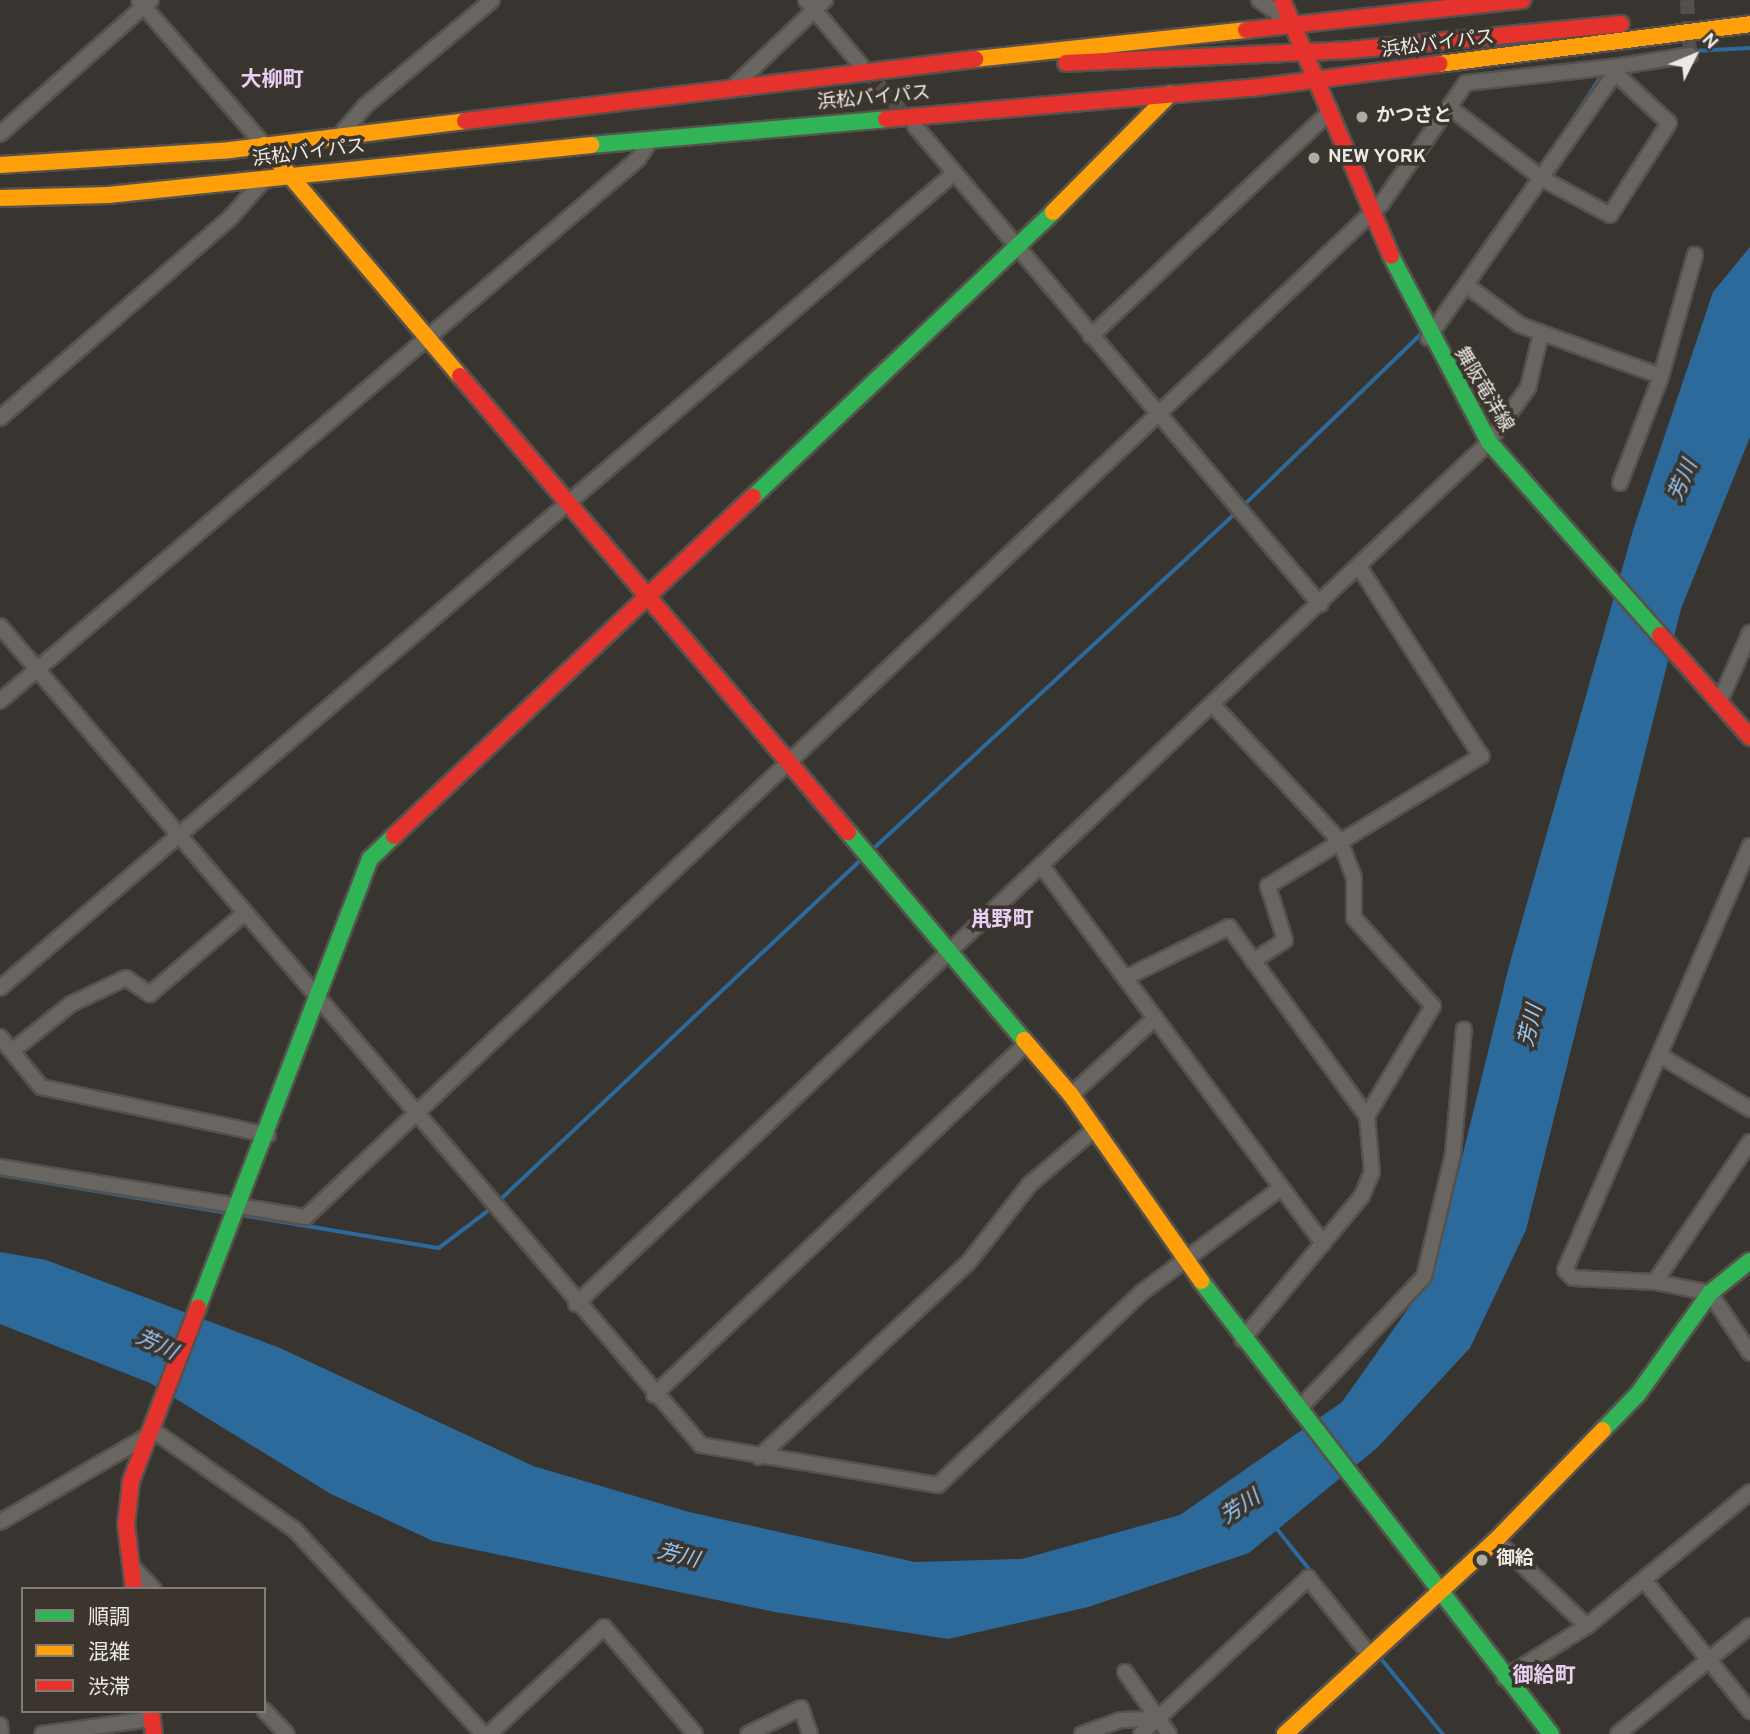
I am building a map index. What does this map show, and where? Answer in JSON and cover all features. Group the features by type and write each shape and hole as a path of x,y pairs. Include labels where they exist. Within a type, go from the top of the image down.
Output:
{"main road":[{"name":"舞阪竜洋線","path":"1282,0 1318,78 1372,212 1428,338 1489,442 1750,737"},
{"name":"浜松バイパス","path":"0,165 124,161 1006,55 1293,22 1522,0"},
{"path":"1305,3 1321,20"},
{"path":"1006,55 1050,62 1154,62 1750,13"},
{"name":"浜松バイパス","path":"0,198 264,180 652,139 1170,94 1750,24"},
{"path":"134,1587 130,1564 131,1481 268,1136 316,996 370,859 645,596 1017,248 1170,94"},
{"path":"264,145 1071,1095 1191,1259 1242,1340 1350,1475 1436,1593 1551,1734"},
{"path":"1284,1734 1496,1540 1638,1394 1710,1293 1750,1261"}],"street":[{"path":"338,137 365,106 492,0"},
{"path":"1259,0 1293,22"},
{"path":"0,134 144,2 264,145"},
{"path":"733,87 815,3 861,65"},
{"path":"0,1167 239,1210 306,1217 789,766 1372,212 1466,83 1617,69 1690,55"},
{"path":"1428,338 1543,179 1617,69"},
{"path":"1449,107 1543,179 1603,215 1617,209 1669,123 1617,69"},
{"path":"1091,336 1331,111"},
{"path":"915,126 1320,604"},
{"path":"0,701 638,159 652,139"},
{"path":"0,988 953,174"},
{"path":"0,418 231,218 264,180"},
{"path":"1620,483 1661,376 1695,255"},
{"path":"1466,285 1499,312 1541,333 1661,376"},
{"path":"576,1304 1489,442 1528,388 1541,333"},
{"path":"1253,961 1285,940 1268,886 1481,756 1359,567"},
{"path":"0,626 418,1115 653,1395 701,1445 937,1485 1141,1293 1191,1259 1281,1188"},
{"path":"1719,704 1750,633"},
{"path":"1213,705 1340,841 1354,877 1354,918 1433,1006 1367,1116"},
{"path":"1750,846 1565,1270 1573,1278 1655,1282 1710,1293 1750,1353"},
{"path":"1041,865 1323,1244"},
{"path":"12,1051 71,1004 126,978 150,994 245,914"},
{"path":"1125,978 1229,927 1367,1116 1372,1172 1362,1196 1242,1340"},
{"path":"1071,1095 1155,1018"},
{"path":"1303,1414 1424,1277 1453,1154 1464,1029"},
{"path":"0,1037 41,1087 268,1136"},
{"path":"653,1395 1027,1043"},
{"path":"1659,1055 1750,1109"},
{"path":"760,1457 968,1263 1030,1184 1096,1128"},
{"path":"1655,1282 1750,1142"},
{"path":"0,1522 150,1432 295,1530 483,1734"},
{"path":"1504,1678 1587,1626 1750,1492"},
{"path":"1496,1540 1587,1626"},
{"path":"130,1564 151,1587"},
{"path":"1141,1734 1308,1578 1369,1654"},
{"path":"1644,1580 1750,1711"},
{"path":"1618,1734 1750,1626"},
{"path":"489,1734 604,1627 695,1734"},
{"path":"1125,1672 1170,1734"},
{"path":"748,1734 801,1708 810,1734"},
{"path":"266,1712 286,1734"},
{"path":"1082,1734 1121,1720 1157,1719"},
{"path":"41,1734 152,1721"},
{"path":"0,1725 1,1734"}],"water":[{"name":"芳川","path":"1750,247 1750,437 1681,609 1526,1230 1470,1348 1378,1447 1249,1553 1088,1607 948,1639 775,1612 433,1541 331,1494 150,1383 0,1324 0,1252 46,1260 280,1348 533,1466 689,1512 915,1562 1022,1559 1180,1515 1342,1402 1434,1272 1509,966 1634,527 1713,292"}],"waterway":[{"path":"1693,51 1750,48"},
{"path":"1566,130 1604,72"},
{"path":"1431,321 1507,213"},
{"path":"1241,508 1422,333"},
{"path":"872,850 1236,513"},
{"path":"500,1200 861,860"},
{"path":"0,1175 226,1213"},
{"path":"241,1215 439,1248 489,1210"},
{"path":"1275,1526 1342,1610"},
{"path":"1380,1657 1443,1734"}],"tunnel":[{"path":"1687,0 1690,55"},
{"path":"865,69 907,117"}],"traffic: fast":[{"path":"591,145 886,119"},
{"path":"753,497 1053,212"},
{"path":"1391,256 1489,442 1660,635"},
{"path":"848,832 1024,1040"},
{"path":"198,1307 370,859 394,836"},
{"path":"1603,1430 1638,1394 1710,1293 1750,1261"},
{"path":"1201,1281 1551,1734"}],"traffic: slow":[{"path":"1439,64 1750,24"},
{"path":"975,59 1246,30"},
{"path":"1053,212 1170,94"},
{"path":"0,165 230,150 465,121"},
{"path":"264,145 460,376"},
{"path":"0,198 108,195 591,145"},
{"path":"1024,1040 1071,1095 1201,1281"},
{"path":"1285,1734 1496,1540 1603,1430"}],"traffic: jam":[{"path":"1282,0 1391,256"},
{"path":"1246,30 1522,0"},
{"path":"1066,63 1350,50 1621,24"},
{"path":"465,121 975,59"},
{"path":"886,119 1251,88 1439,64"},
{"path":"460,376 848,832"},
{"path":"394,836 753,497"},
{"path":"1660,635 1750,737"},
{"path":"134,1587 126,1525 131,1481 198,1307"},
{"path":"151,1713 154,1734"}],"place":[{"name":"かつさと","path":"1362,117"},
{"name":"NEW YORK","path":"1314,158"},
{"name":"御給","path":"1482,1560"}],"district":[{"name":"大柳町","path":"272,81"},
{"name":"鼡野町","path":"1002,921"},
{"name":"御給町","path":"1544,1677"}]}
